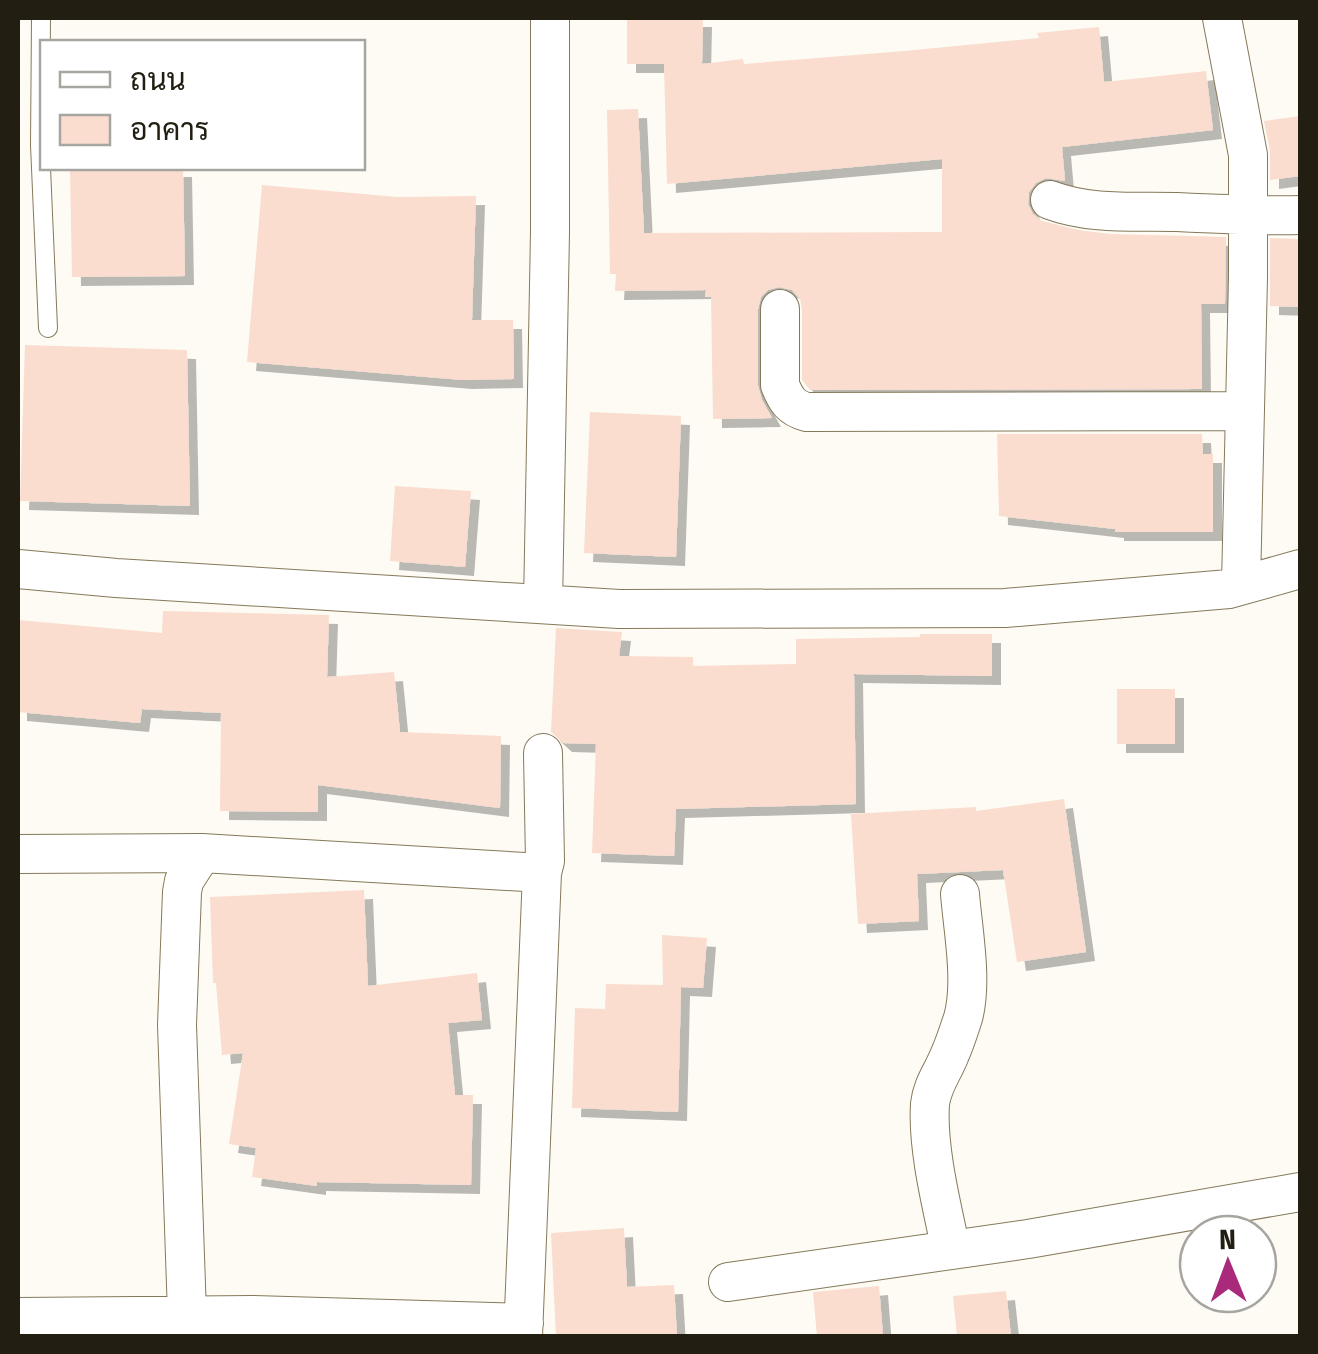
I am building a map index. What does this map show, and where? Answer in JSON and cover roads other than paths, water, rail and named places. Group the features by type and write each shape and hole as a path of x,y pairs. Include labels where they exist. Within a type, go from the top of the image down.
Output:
{"street":[{"path":"542,604 550,18"},
{"path":"1222,18 1248,155 1241,585"},
{"path":"1050,200 1086,209 1248,217 1300,215"},
{"path":"780,309 780,385 794,408 807,412 1245,411"},
{"path":"18,569 619,609 1006,608 1229,589 1300,569"},
{"path":"18,1317 187,1314 524,1330 545,861 543,753"},
{"path":"18,854 202,853 542,873"},
{"path":"187,1314 178,1006 182,892 184,881 202,853"},
{"path":"951,1250 937,1177 930,1106 934,1084 949,1057 964,1014 966,972 960,894"},
{"path":"728,1282 951,1250 1300,1192"}],"lane":[{"path":"41,170 48,328"}]}
